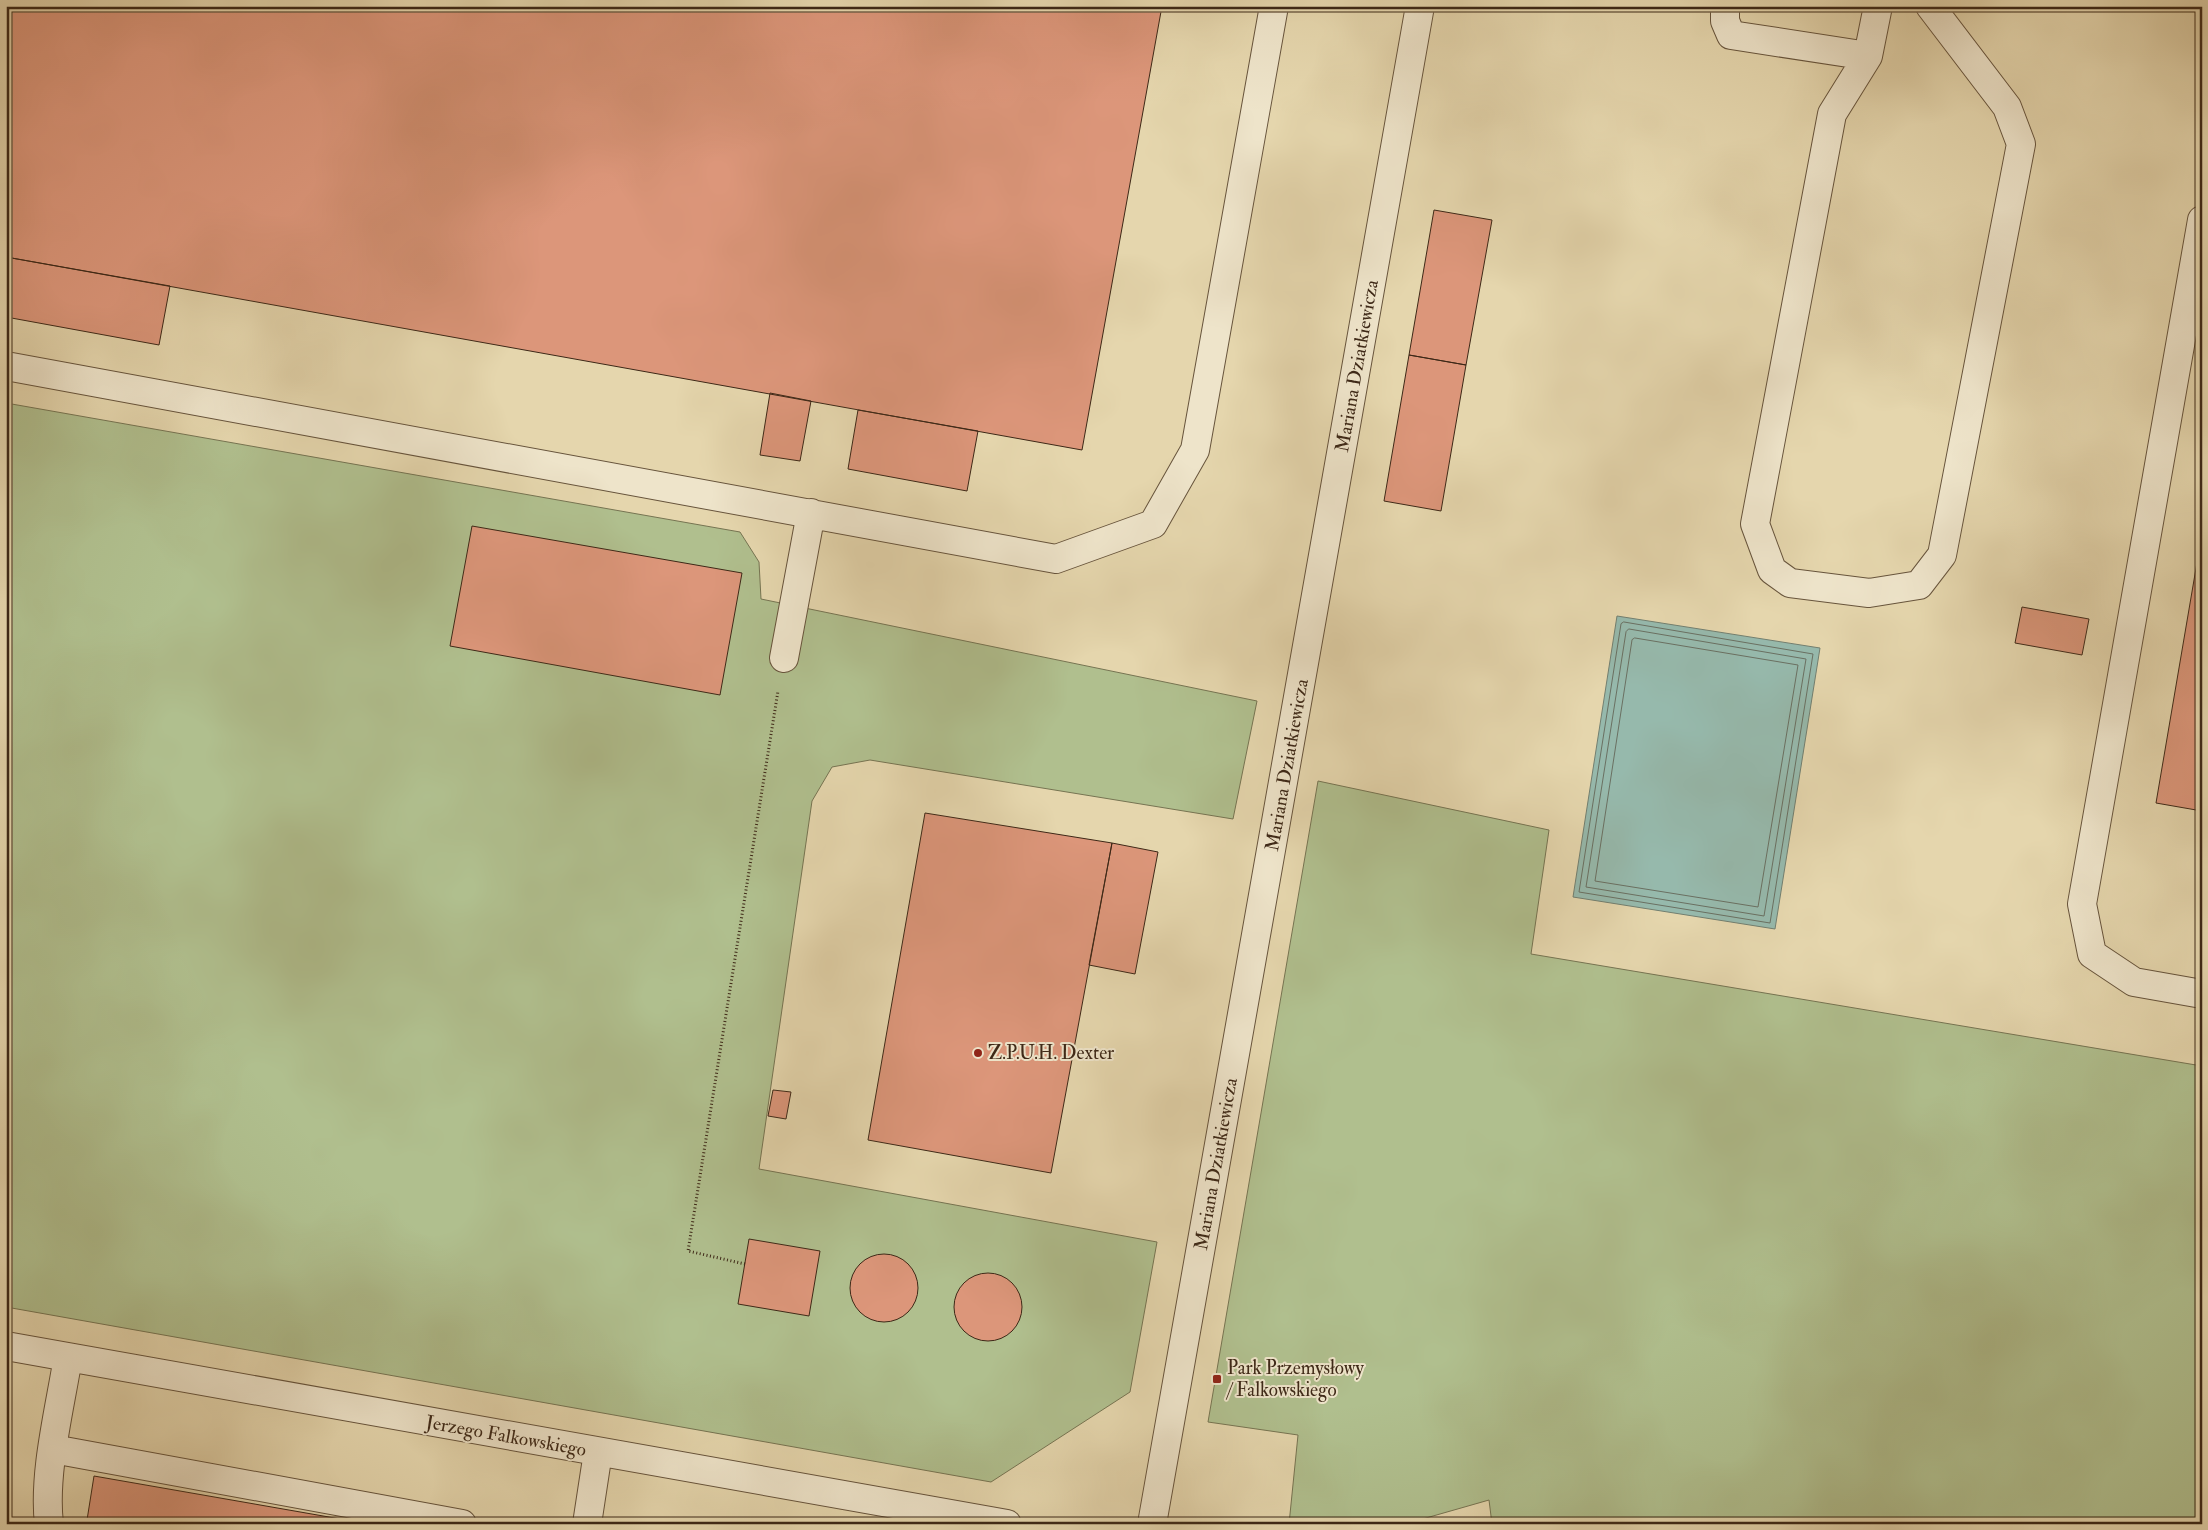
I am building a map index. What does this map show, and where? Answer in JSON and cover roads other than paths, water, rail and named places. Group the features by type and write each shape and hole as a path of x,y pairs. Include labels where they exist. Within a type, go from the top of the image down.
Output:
{"street":[{"path":"6,366 1056,558 1153,524 1195,450 1274,6"},
{"name":"Mariana Dziatkiewicza","path":"1152,1524 1420,6"},
{"path":"1725,6 1725,21 1731,35 1868,56"},
{"path":"1878,6 1868,56 1832,114 1755,524 1772,570 1790,583 1869,593 1918,585 1942,555 2021,144 2007,107 1930,6"},
{"path":"2202,220 2082,904 2092,954 2134,982 2202,994"},
{"path":"784,658 811,513"},
{"name":"Jerzego Falkowskiego","path":"6,1346 1006,1524"},
{"path":"49,1524 48,1509 53,1449 68,1357"},
{"path":"53,1449 462,1524"},
{"path":"587,1524 598,1452"}],"water":[{"path":"1617,616 1820,648 1775,929 1573,897"}],"place":[{"name":"Z.P.U.H. Dexter","path":"978,1053"},
{"name":"Park Przemysłowy / Falkowskiego","path":"1217,1379"}]}
